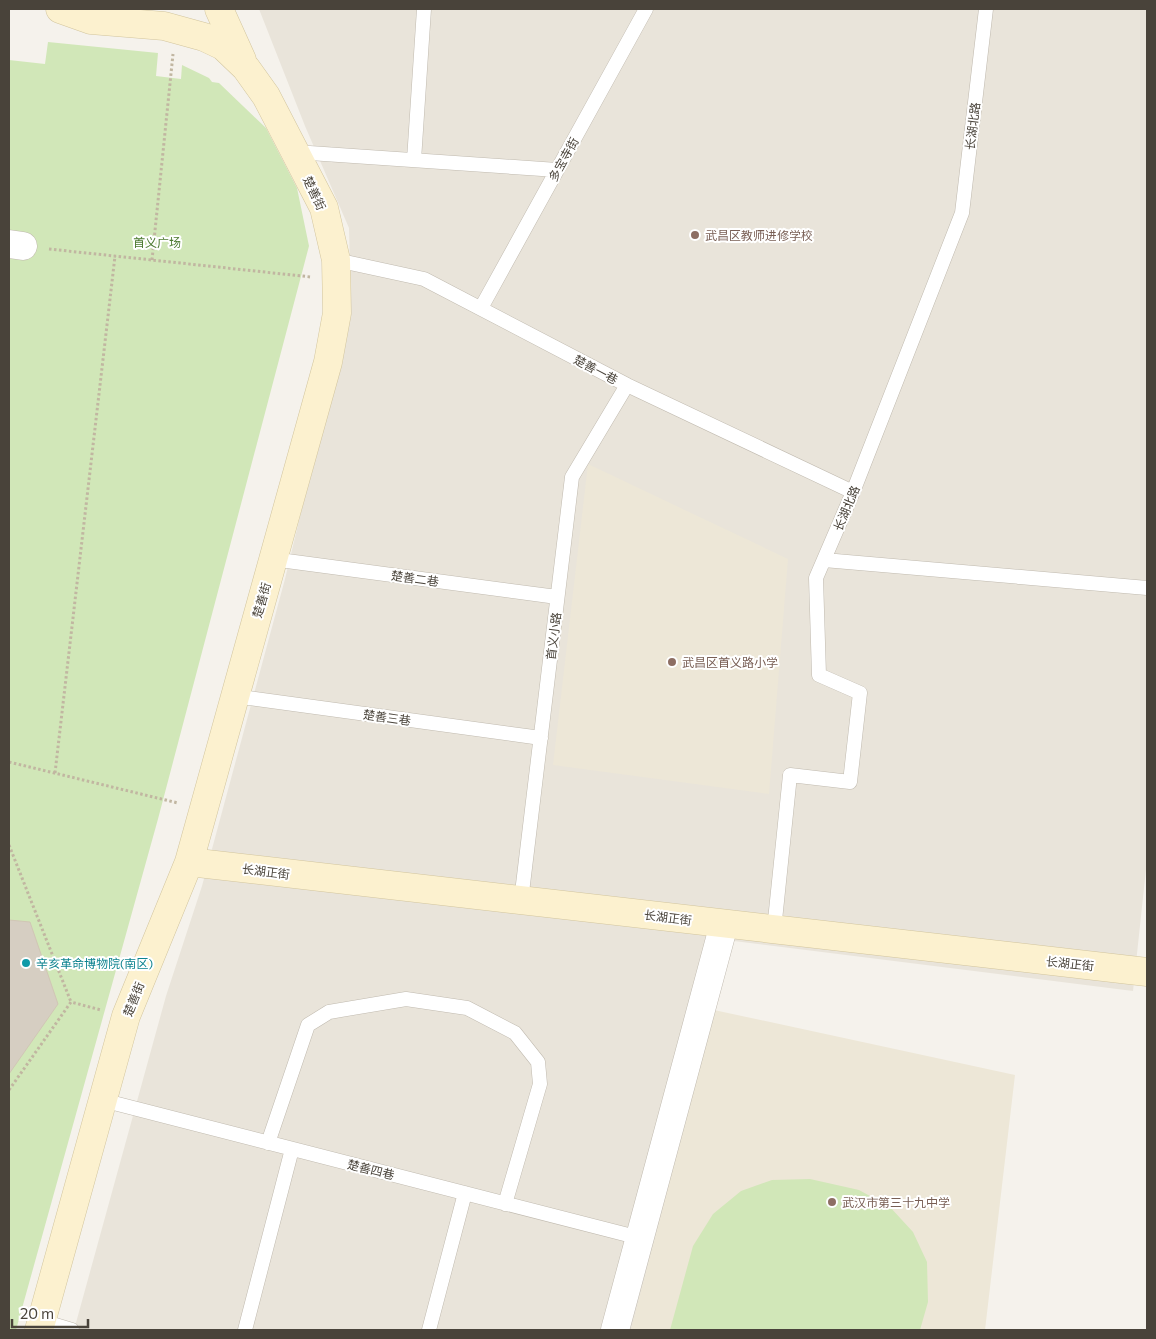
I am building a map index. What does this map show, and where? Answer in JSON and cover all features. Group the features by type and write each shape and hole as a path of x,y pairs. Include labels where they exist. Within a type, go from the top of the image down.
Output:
{"street":[{"name":"楚善街","path":"40,1326 126,1016 189,862 328,362 337,313 336,270 324,208 266,96 246,68 223,46 204,37 164,26 91,20 60,9"},
{"path":"219,9 246,68"},
{"name":"长湖正街","path":"189,862 1147,972"},
{"path":"614,1330 724,924"}],"lane":[{"path":"414,160 424,9"},
{"name":"多宝寺街","path":"481,308 646,9"},
{"name":"长湖北路","path":"774,930 790,776 850,782 860,693 819,676 816,578 853,492 962,213 986,9"},
{"path":"295,152 557,170"},
{"name":"楚善一巷","path":"336,270 424,279 627,385 853,492"},
{"name":"首义小路","path":"521,901 572,477 627,385"},
{"name":"楚善二巷","path":"272,559 557,597"},
{"path":"824,560 1147,588"},
{"name":"楚善三巷","path":"234,696 541,738"},
{"path":"268,1143 308,1025 329,1012 406,999 467,1008 515,1033 538,1062 540,1084 505,1204"},
{"name":"楚善四巷","path":"102,1100 640,1238"},
{"path":"245,1330 292,1149"},
{"path":"429,1330 465,1193"},
{"path":"40,1326 72,1330"}],"path":[{"path":"152,260 175,29"},
{"path":"16,245 152,260 336,270"},
{"path":"55,773 115,256"},
{"path":"9,762 203,810"},
{"path":"9,845 71,1002"},
{"path":"71,1002 126,1016"},
{"path":"9,1090 71,1002"}],"shaded area":[{"path":"259,9 1147,9 1147,860 1133,991 734,941 714,1010 632,1330 74,1330 166,996 202,886 285,579 351,305 349,228 305,126"},
{"name":"武昌区首义路小学","path":"588,464 788,559 769,794 553,765"},
{"name":"武汉市第三十九中学","path":"714,1010 1015,1075 985,1330 631,1330"}],"green space":[{"name":"首义广场","path":"48,42 158,53 156,76 181,79 182,65 209,78 212,82 219,83 266,128 297,188 309,246 158,819 16,1330 9,1330 9,60 45,64"},
{"path":"810,1179 859,1190 890,1207 913,1232 927,1262 928,1302 920,1330 670,1330 693,1246 713,1214 741,1191 772,1180"}],"building":[{"name":"辛亥革命博物院(南区)","path":"9,920 30,922 58,1004 9,1074"}],"place":[{"name":"武昌区教师进修学校","path":"695,235"},
{"name":"武昌区首义路小学","path":"672,662"},
{"name":"辛亥革命博物院(南区)","path":"26,963"},
{"name":"武汉市第三十九中学","path":"832,1202"}]}
